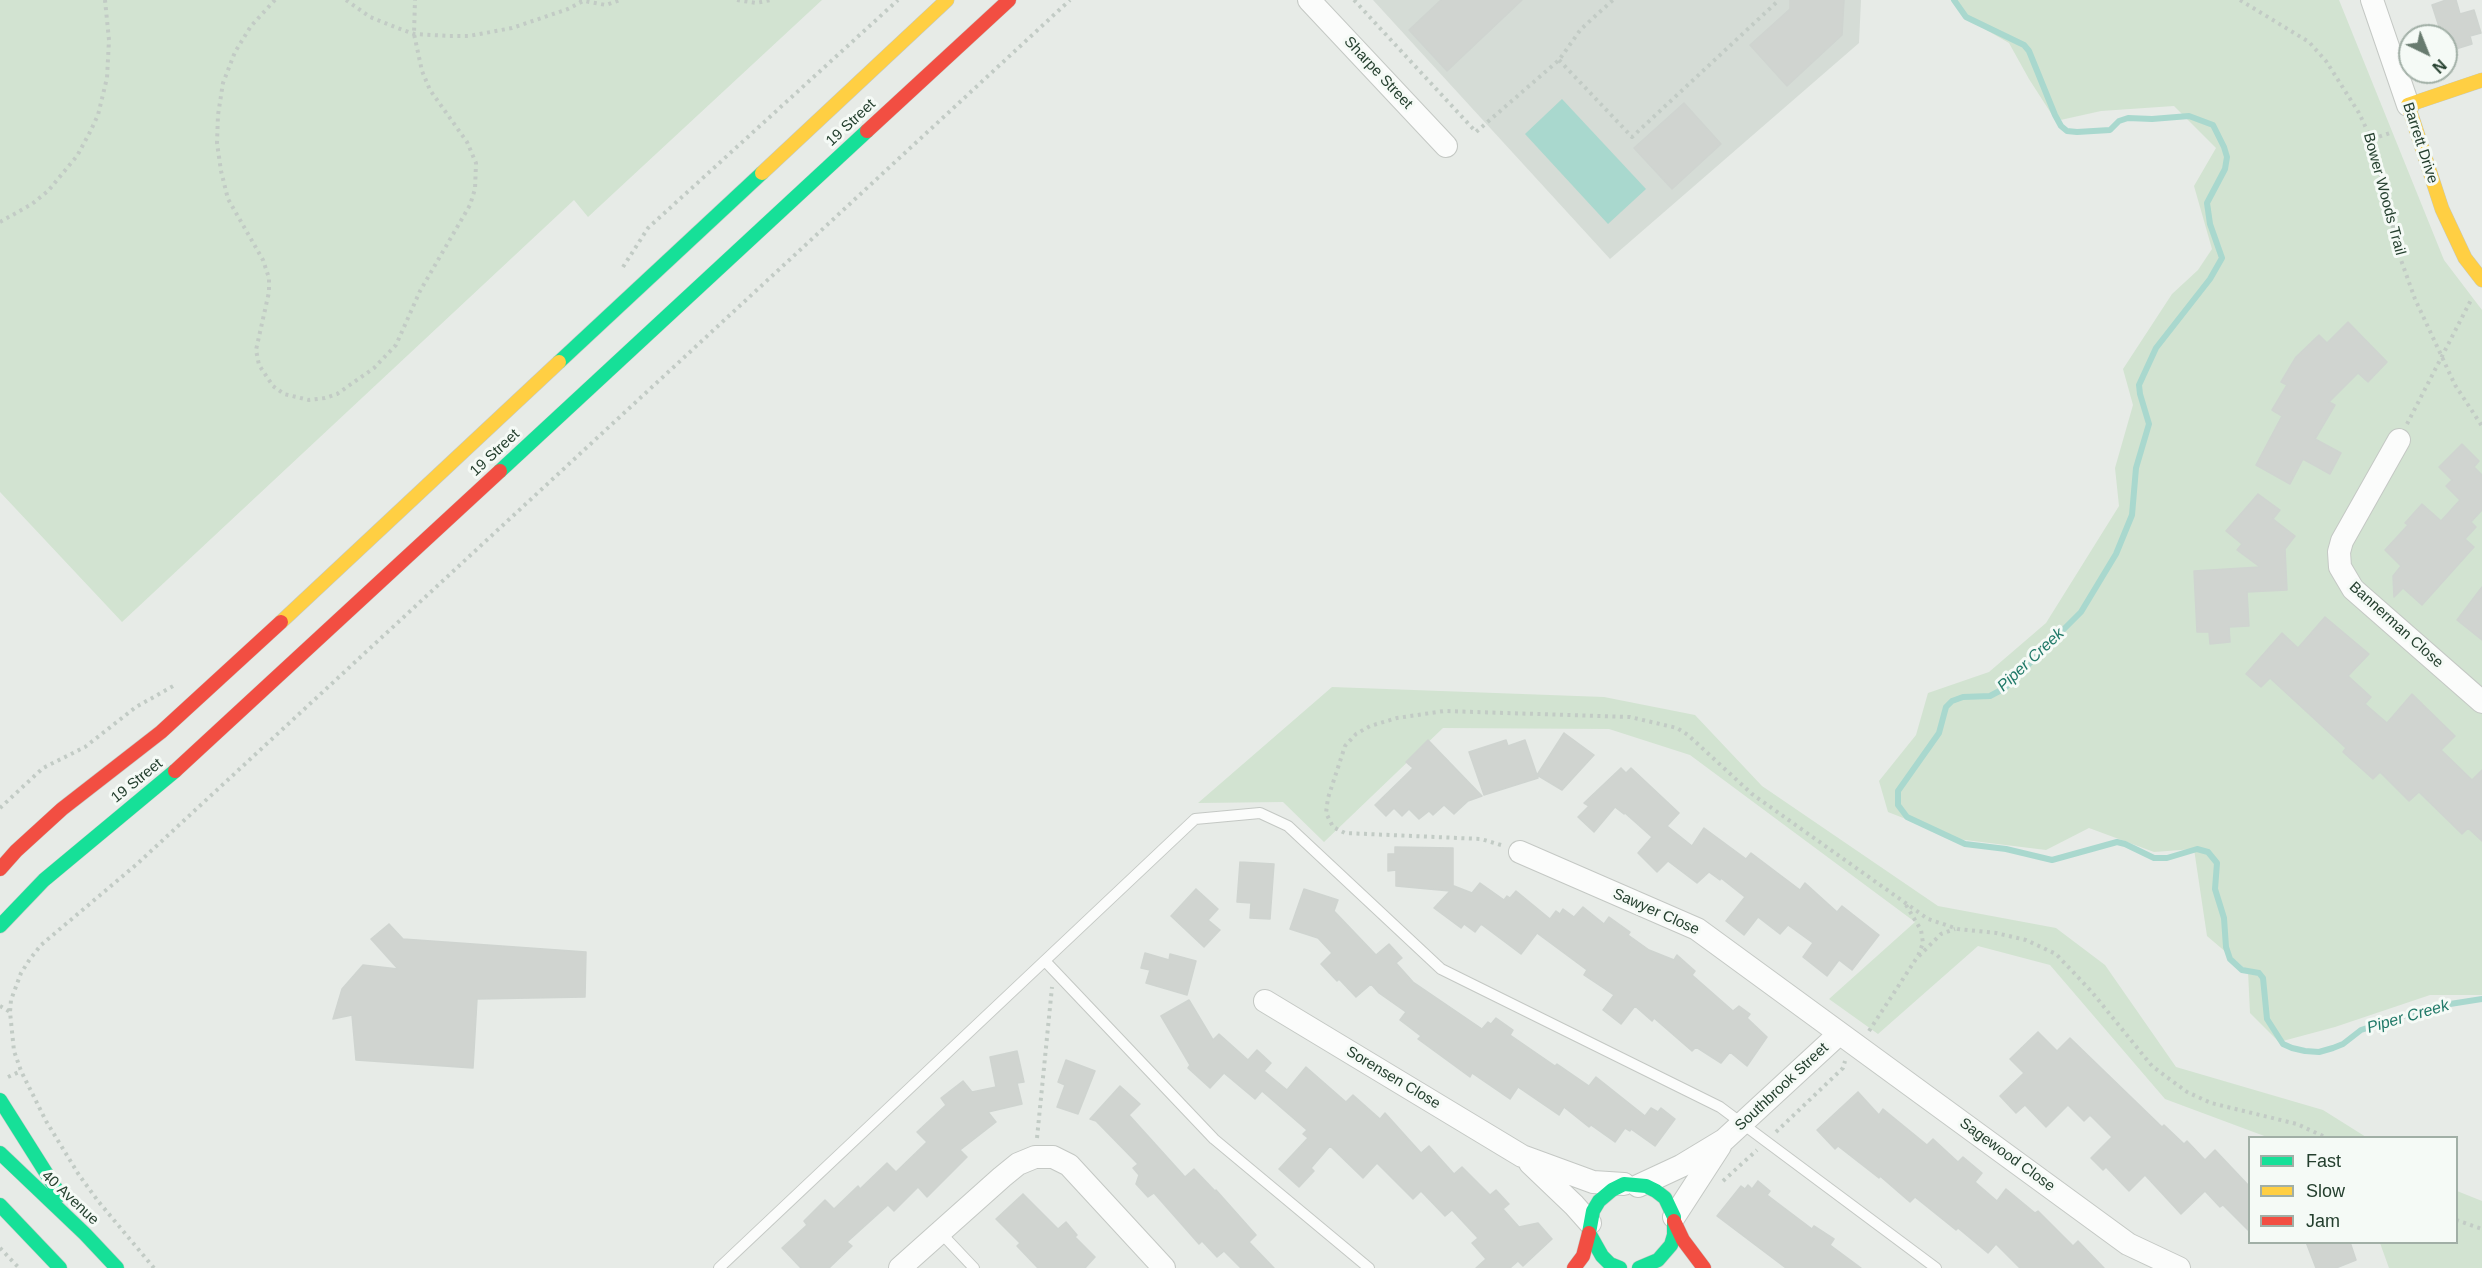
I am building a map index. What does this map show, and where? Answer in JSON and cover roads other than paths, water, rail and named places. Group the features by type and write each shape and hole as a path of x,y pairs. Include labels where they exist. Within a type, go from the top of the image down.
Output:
{"main road":[{"name":"19 Street","path":"0,869 16,851 62,809 161,732 202,696 947,0"},
{"name":"19 Street","path":"0,926 44,880 156,789 1009,0"},
{"path":"2408,105 2482,80"},
{"name":"Barrett Drive","path":"2408,105 2442,209 2465,258 2482,280"},
{"path":"106,757 202,696"},
{"path":"0,1100 85,1234"},
{"name":"40 Avenue","path":"0,1153 85,1234 117,1268"},
{"path":"1574,1268 1583,1256 1599,1201 1612,1190 1631,1185 1646,1186 1665,1198 1683,1240 1704,1268"},
{"path":"0,1205 60,1268"},
{"path":"1639,1268 1644,1268 1658,1260 1671,1245 1674,1235 1674,1219"},
{"path":"1590,1228 1602,1256 1610,1264 1620,1268"}],"street":[{"name":"Sharpe Street","path":"1309,0 1446,146"},
{"name":"Barrett Drive","path":"2372,0 2408,105"},
{"name":"Bannerman Close","path":"2398,440 2342,541 2339,552 2340,567 2353,589 2482,702"},
{"name":"Sawyer Close","path":"1520,852 1697,929 1839,1034"},
{"name":"Sorensen Close","path":"1265,1001 1522,1156 1593,1182 1631,1185"},
{"name":"Southbrook Street","path":"1631,1185 1681,1166 1724,1140 1839,1034"},
{"name":"Sagewood Close","path":"1839,1034 2128,1244 2179,1268"},
{"name":"Southbrook Street","path":"1674,1219 1724,1140"},
{"name":"Sorensen Close","path":"1522,1156 1569,1199 1590,1228"},
{"path":"900,1268 939,1231 1018,1164 1035,1157 1053,1157 1068,1165 1164,1268"}],"lane":[{"path":"719,1268 1195,819 1260,813 1288,826 1441,969 1720,1107 1936,1268"},
{"path":"1045,961 1214,1139 1369,1268"},
{"path":"939,1231 974,1268"}],"water":[{"path":"1562,99 1646,189 1608,224 1525,134"}],"waterway":[{"name":"Piper Creek","path":"1954,0 1966,17 2024,45 2029,51 2055,115 2067,131 2110,130 2119,121 2128,118 2189,116 2213,125 2227,157 2225,169 2207,203 2210,224 2222,258 2210,279 2156,348 2139,385 2149,424 2136,468 2132,515 2116,554 2081,612 2005,688 1990,696 1963,697 1952,701 1946,707 1939,733 1898,791 1898,805 1907,817 1965,844 2006,849 2052,860 2117,842 2154,858 2167,858 2197,849 2208,852 2217,863 2215,889 2224,918 2226,947 2230,959 2242,970 2259,973 2263,978 2267,1019 2283,1044 2292,1048 2319,1052 2343,1044 2361,1030 2431,1007 2482,999"}]}
